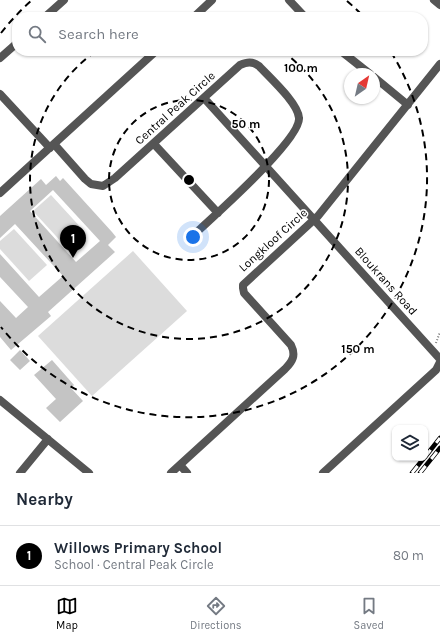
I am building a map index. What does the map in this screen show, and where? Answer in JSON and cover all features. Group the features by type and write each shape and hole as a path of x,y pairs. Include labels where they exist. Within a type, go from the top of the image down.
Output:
{"street":[{"path":"51,12 64,0"},
{"path":"199,12 212,0"},
{"path":"289,0 300,12"},
{"path":"434,0 440,5"},
{"path":"0,58 12,47"},
{"path":"0,193 151,56"},
{"path":"347,56 362,68"},
{"name":"Central Peak Circle","path":"52,146 91,184 103,186 115,178 154,144 240,65 250,62 259,66 298,111 300,120 298,128 265,166 199,230"},
{"name":"Longkloof Circle","path":"171,473 291,363 294,356 291,345 244,293 243,288 246,282 315,219 440,64"},
{"path":"380,82 408,105"},
{"path":"0,94 52,146"},
{"name":"Bloukrans Road","path":"204,98 440,359"},
{"path":"154,144 218,213"},
{"path":"322,473 436,370 440,362"},
{"path":"0,400 89,473"},
{"path":"20,473 48,439"},
{"path":"180,465 187,473"}],"path":[{"path":"436,344 440,332"}],"shaded area":[{"path":"51,195 84,231 66,247 33,211"},
{"path":"14,229 47,265 29,281 0,249 0,241"},
{"path":"133,251 187,311 92,396 38,336"}],"building":[{"path":"56,176 60,181 63,178 116,237 108,245 115,252 48,312 51,316 11,350 0,337 0,301 16,318 28,307 0,277 0,254 39,297 63,276 15,224 0,238 0,216 41,179 46,185","holes":["53,190 100,241 76,262 30,211"]},
{"path":"20,350 30,361 20,370 10,360"},
{"path":"52,360 74,385 71,388 83,401 60,422 46,408 56,399 34,375"}],"railway":[{"path":"428,453 440,438"},
{"path":"420,473 440,448"},
{"path":"412,473 422,461"}],"place":[{"name":"Willows Primary School","path":"73,258"}]}
